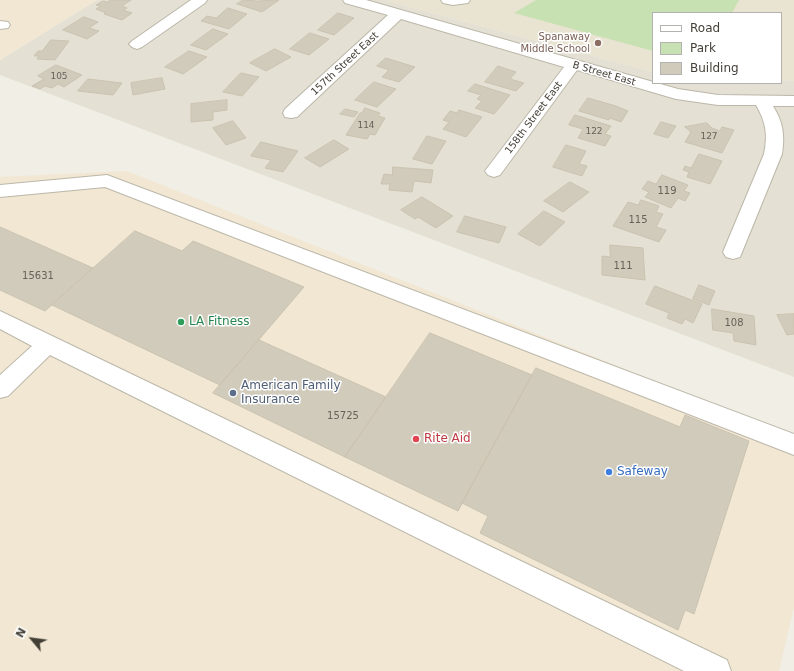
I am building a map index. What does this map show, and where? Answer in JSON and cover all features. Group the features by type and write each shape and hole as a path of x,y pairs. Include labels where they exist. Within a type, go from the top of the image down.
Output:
{"street":[{"path":"137,44 200,0"},
{"name":"B Street East","path":"350,0 400,11 573,65 676,94 718,100 794,101"},
{"path":"448,0 463,0"},
{"name":"157th Street East","path":"291,113 400,11"},
{"name":"158th Street East","path":"494,171 573,65"},
{"path":"733,252 772,154 776,140 776,128 762,101"},
{"path":"0,191 107,181 794,445"},
{"path":"0,319 48,344 716,671"},
{"path":"0,389 48,344"}],"shaded area":[{"path":"0,0 97,0 0,60"},
{"path":"97,0 384,0 652,72 652,84 782,84 782,80 794,81 794,377 0,75 0,60"},
{"name":"Spanaway Middle School","path":"384,0 794,0 794,81 782,80 782,12 652,12 652,72"},
{"path":"127,171 794,436 794,607 779,671 0,671 0,177"}],"green space":[{"path":"536,0 739,0 733,12 652,12 652,51 514,13"}],"building":[{"path":"111,0 131,0 122,6 127,8 123,10 132,13 122,20 104,14 106,13 96,9 101,6 96,5 103,1 107,2"},
{"path":"243,0 279,0 262,12 237,4"},
{"path":"228,8 247,14 229,29 201,21 207,16 216,18"},
{"path":"338,13 354,18 334,35 318,30"},
{"path":"84,17 98,22 89,28 99,31 87,39 63,30"},
{"path":"213,29 228,34 206,50 191,45"},
{"path":"310,33 329,39 309,55 290,49"},
{"path":"51,40 69,41 55,60 37,59 39,56 34,56 38,51 42,51"},
{"path":"275,49 291,57 266,71 250,63"},
{"path":"189,51 207,57 183,74 165,67"},
{"path":"386,58 415,67 399,82 382,77 389,70 377,66"},
{"path":"56,65 82,75 64,87 58,84 52,88 45,86 40,89 32,86 44,79 38,76"},
{"path":"498,66 516,72 510,79 524,83 516,91 485,82"},
{"path":"241,73 259,77 242,96 223,92"},
{"path":"162,78 165,89 133,95 131,83"},
{"path":"88,79 122,83 113,95 78,91"},
{"path":"374,82 396,89 377,107 355,100"},
{"path":"475,84 510,95 494,114 475,108 482,101 477,99 481,95 468,91"},
{"path":"588,98 628,111 621,122 579,111"},
{"path":"227,100 227,110 213,112 213,120 191,122 191,104"},
{"path":"365,108 380,113 378,116 385,118 375,135 370,134 367,139 346,135 360,113 362,113"},
{"path":"345,109 358,112 354,117 340,114"},
{"path":"459,110 482,117 466,137 443,129 449,122 443,120 450,111 457,113"},
{"path":"575,115 611,126 605,134 611,136 605,146 578,138 583,129 569,125"},
{"path":"233,121 246,138 226,145 213,128"},
{"path":"661,122 676,126 668,138 654,134"},
{"path":"707,123 712,128 720,131 722,127 734,130 722,153 685,142 691,132 685,127"},
{"path":"427,136 446,141 432,164 413,159"},
{"path":"334,140 349,149 320,167 305,158"},
{"path":"261,142 298,151 283,172 265,168 271,160 251,156"},
{"path":"566,145 586,151 579,164 587,166 582,176 553,167"},
{"path":"699,154 722,161 710,184 687,177 689,172 683,170 685,166 691,168"},
{"path":"393,167 433,170 431,183 414,181 412,192 389,190 390,184 381,184 384,174 392,175"},
{"path":"662,175 688,185 684,191 690,193 685,201 678,198 671,208 645,197 649,192 642,189 648,181 656,184"},
{"path":"570,182 589,192 563,212 544,201"},
{"path":"422,197 453,216 436,228 418,217 415,219 401,210"},
{"path":"641,200 659,206 656,212 663,214 656,227 666,230 659,242 613,226 628,202 638,205"},
{"path":"544,211 565,222 540,246 518,234"},
{"path":"465,216 506,227 499,243 457,232"},
{"path":"0,227 93,268 45,311 0,290"},
{"name":"LA Fitness","path":"135,231 182,251 193,241 304,287 220,385 52,305"},
{"path":"610,245 643,248 645,280 602,275 602,256 610,257"},
{"path":"699,285 715,291 709,305 693,299"},
{"path":"655,286 702,304 693,323 685,319 682,324 667,318 669,313 646,304"},
{"path":"712,309 754,316 756,345 734,341 733,333 713,330"},
{"path":"794,314 794,334 787,335 777,315"},
{"name":"Rite Aid","path":"430,333 532,375 458,511 345,457"},
{"path":"259,340 386,397 345,457 213,393"},
{"name":"Safeway","path":"536,368 680,427 685,415 749,441 694,614 685,610 678,630 480,533 488,516 462,503"}],"place":[{"name":"Spanaway Middle School","path":"598,43"},
{"name":"LA Fitness","path":"181,322"},
{"name":"American Family Insurance","path":"233,393"},
{"name":"Rite Aid","path":"416,439"},
{"name":"Safeway","path":"609,472"}]}
